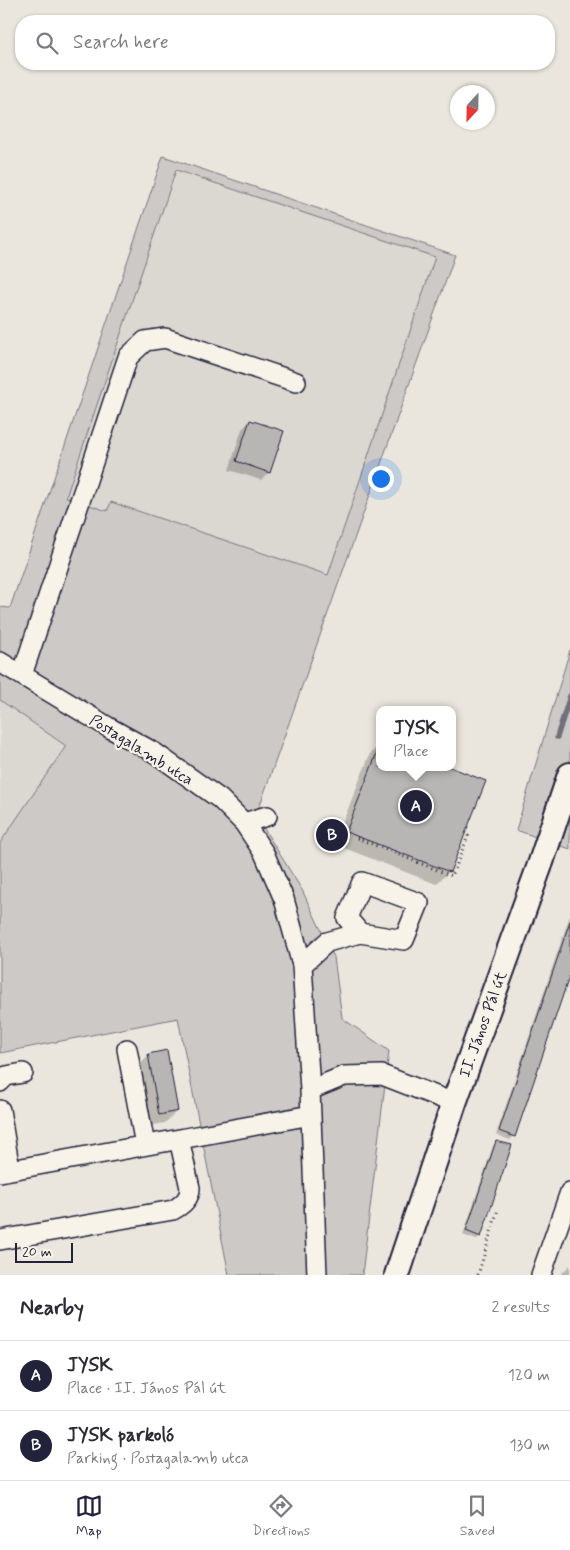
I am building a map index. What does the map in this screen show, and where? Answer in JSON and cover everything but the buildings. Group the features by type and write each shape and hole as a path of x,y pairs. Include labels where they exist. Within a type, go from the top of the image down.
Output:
{"main road":[{"name":"II. János Pál út","path":"396,1275 454,1103 541,862 570,774"}],"street":[{"path":"22,675 128,357 145,341 165,338 296,382"},
{"name":"Postagalamb utca","path":"0,662 155,753 220,799 244,823 264,853 284,899 302,965 310,1090 317,1275"},
{"path":"244,823 267,816"},
{"path":"302,965 327,942 360,933"},
{"path":"127,1049 145,1145"},
{"path":"0,1082 6,1076 23,1073"},
{"path":"310,1090 344,1076 382,1075 454,1103"},
{"path":"0,1110 5,1171 311,1115"},
{"path":"0,1240 173,1210 185,1201 190,1194 179,1138"},
{"path":"541,1275 569,1199"}],"path":[{"path":"358,838 445,876 452,876 468,836 465,834"},
{"path":"478,1275 498,1209"}],"shaded area":[{"path":"163,156 455,255 256,816 302,890 334,957 342,1018 389,1051 362,1275 229,1275 178,1018 0,1053 0,843 66,746 0,700 0,607 10,608","holes":["176,170 435,257 328,575 111,502 107,511 66,497"]},
{"path":"176,169 435,257 328,575 111,502 107,511 66,497"},
{"path":"570,650 570,849 516,830"},
{"path":"0,700 66,746 0,843"}],"waterway":[{"path":"557,737 570,696"}],"place":[{"name":"JYSK","path":"416,806"},
{"name":"JYSK parkoló","path":"332,835"}]}
